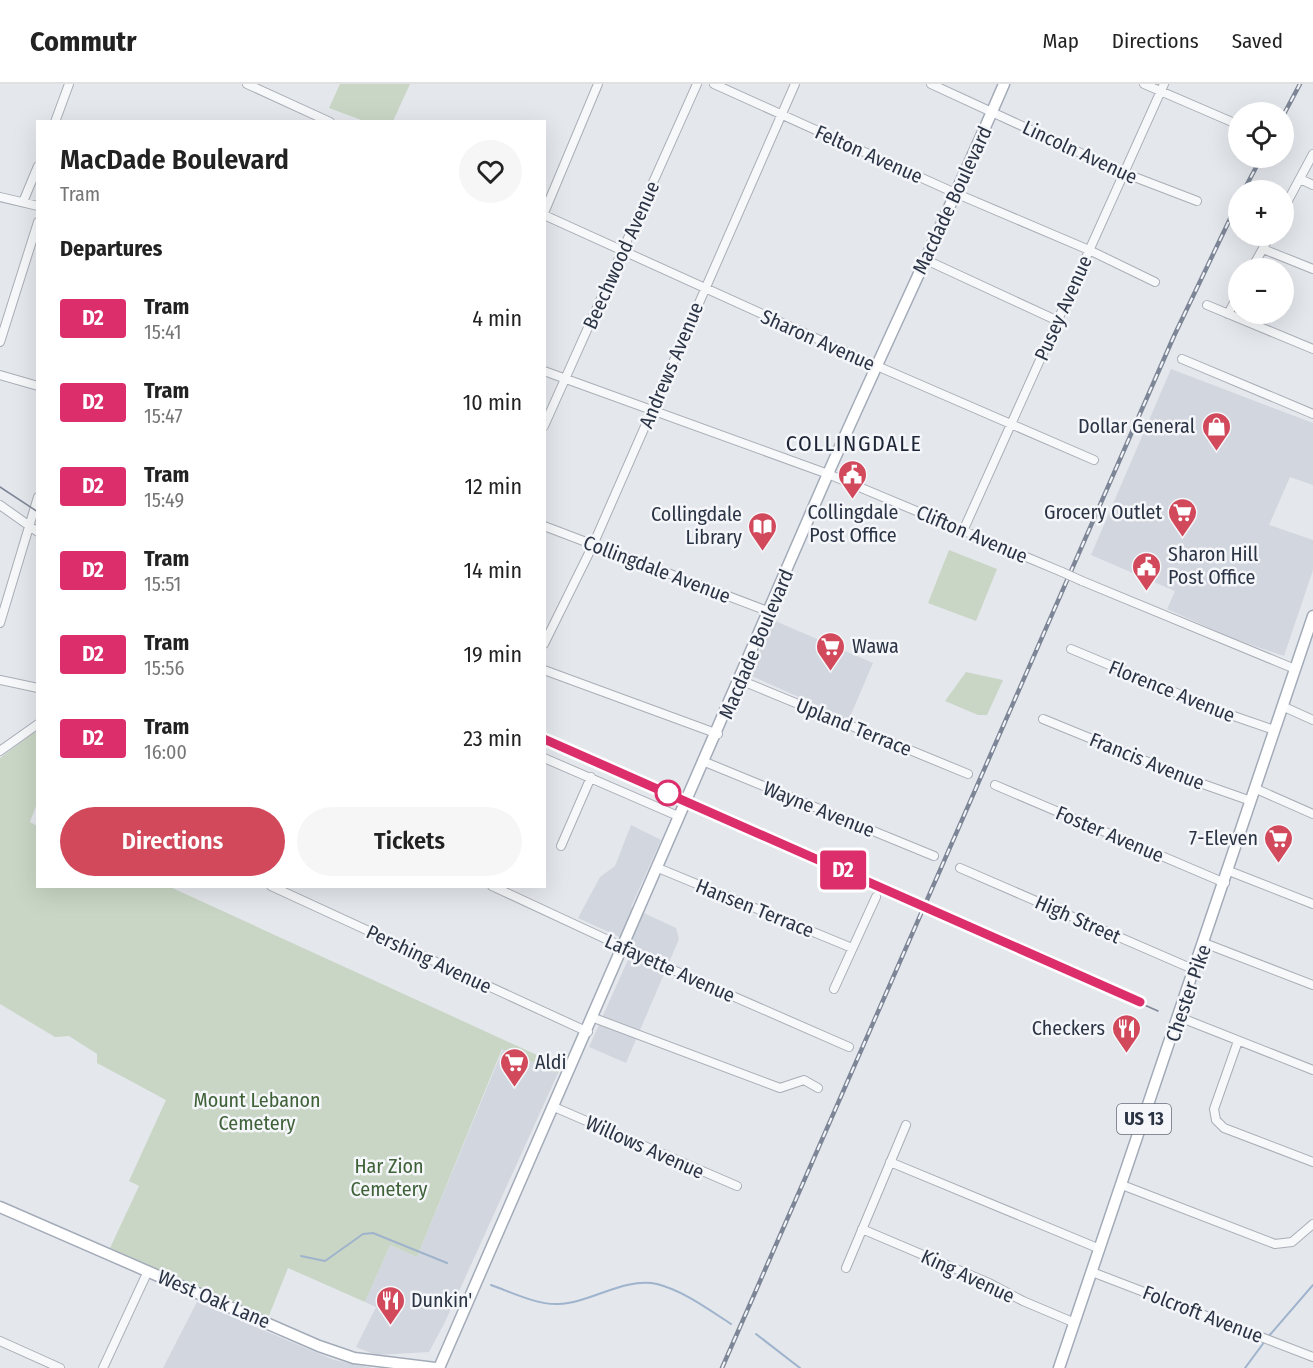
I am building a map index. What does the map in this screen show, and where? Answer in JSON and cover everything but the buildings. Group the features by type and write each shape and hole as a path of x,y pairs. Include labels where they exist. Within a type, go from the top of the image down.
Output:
{"main road":[{"name":"Macdade Boulevard","path":"554,1107 658,868 678,816 718,734 828,474 1004,84"},
{"name":"Chester Pike","path":"1059,1368 1225,883 1254,789 1313,616"},
{"path":"437,1368 554,1107"},
{"name":"West Oak Lane","path":"0,1207 334,1352 362,1359 437,1368"}],"street":[{"path":"56,120 69,84"},
{"path":"247,84 319,119"},
{"path":"546,209 598,84"},
{"name":"Beechwood Avenue","path":"546,422 697,84"},
{"name":"Felton Avenue","path":"714,84 781,116 1089,250 1155,282"},
{"name":"Andrews Avenue","path":"546,640 592,545 795,84"},
{"name":"Lincoln Avenue","path":"931,84 1124,173 1197,201"},
{"path":"1144,84 1162,88 1228,120"},
{"name":"Pusey Avenue","path":"963,531 1162,88"},
{"path":"1294,189 1313,154"},
{"path":"23,202 36,171"},
{"path":"1299,179 1313,185"},
{"path":"0,197 36,205"},
{"name":"Sharon Avenue","path":"546,215 877,366 1011,422 1094,460"},
{"path":"0,342 36,228"},
{"path":"1258,258 1265,246"},
{"path":"1263,249 1313,269"},
{"path":"924,259 1058,321"},
{"path":"1207,305 1228,314"},
{"path":"1252,324 1313,349"},
{"path":"1182,359 1313,414"},
{"name":"Clifton Avenue","path":"546,372 652,408 828,474 1295,669"},
{"path":"0,375 36,385"},
{"path":"0,505 33,529"},
{"path":"0,623 33,529 36,510"},
{"name":"Collingdale Avenue","path":"546,527 770,612"},
{"name":"Florence Avenue","path":"1071,650 1222,712 1274,730"},
{"path":"546,671 718,734"},
{"name":"Upland Terrace","path":"740,680 968,774"},
{"path":"0,681 36,688"},
{"path":"1282,706 1313,720"},
{"name":"Francis Avenue","path":"1043,718 1197,782 1251,801"},
{"path":"0,751 36,725"},
{"path":"546,759 678,816"},
{"name":"Wayne Avenue","path":"705,762 934,856"},
{"path":"561,846 591,777"},
{"name":"Foster Avenue","path":"995,785 1225,883"},
{"path":"1254,789 1313,814"},
{"name":"Hansen Terrace","path":"658,868 852,948"},
{"name":"High Street","path":"960,868 1195,970"},
{"path":"1229,871 1313,904"},
{"name":"Pershing Avenue","path":"274,888 588,1032"},
{"name":"Lafayette Avenue","path":"496,888 623,948 849,1047"},
{"path":"834,989 876,897"},
{"path":"1204,943 1313,986"},
{"path":"1179,1017 1313,1070"},
{"path":"594,1018 780,1088 804,1080 818,1088"},
{"path":"1238,1041 1214,1109 1216,1120 1224,1128 1313,1162"},
{"name":"Willows Avenue","path":"554,1107 737,1186"},
{"path":"846,1268 906,1125"},
{"path":"890,1162 1100,1249"},
{"path":"1122,1185 1271,1243 1284,1244 1296,1239 1313,1224"},
{"name":"King Avenue","path":"862,1229 989,1283 1023,1301 1075,1323"},
{"path":"103,1368 148,1271"},
{"name":"Folcroft Avenue","path":"1092,1272 1313,1357"},
{"path":"0,1341 60,1368"}],"shaded area":[{"path":"1171,369 1313,423 1313,485 1290,477 1269,525 1313,540 1313,570 1284,656 1234,639 1167,609 1175,591 1091,555"},
{"path":"773,620 873,663 849,719 749,675"},
{"path":"631,825 661,840 631,907 676,928 679,939 626,1063 589,1047 635,944 578,918 600,877 615,866"},
{"path":"503,1049 558,1073 445,1322 429,1352 376,1355 356,1347 376,1307 365,1302 390,1245 417,1257"},
{"path":"197,1302 334,1360 372,1368 163,1368"}],"green space":[{"path":"340,84 410,84 393,120 361,120 329,108"},
{"path":"949,550 997,569 976,621 928,603"},
{"path":"966,672 1003,680 987,715 978,715 945,701"},
{"path":"36,731 36,806 30,822 36,825 36,888 172,888 561,1066 558,1073 502,1049 417,1257 390,1245 365,1302 288,1268 268,1318 110,1248 139,1186 129,1181 166,1100 97,1063 97,1054 69,1036 55,1037 0,1004 0,758"}],"waterway":[{"path":"301,1256 325,1261 363,1234 373,1233 447,1263"},
{"path":"491,1285 533,1300 558,1304 570,1303 632,1284 657,1284 686,1296 731,1324"},
{"path":"1268,1337 1313,1285"},
{"path":"756,1334 800,1368"},
{"path":"1245,1368 1265,1341"}],"tram line":[{"path":"0,487 36,511"},
{"path":"546,740 1158,1011"},
{"name":"D2","path":"546,740 1140,1002"}],"railway":[{"path":"1290,102 1300,84"},
{"path":"1249,180 1256,168"},
{"path":"722,1368 1174,336 1228,223"}],"place":[{"name":"Dollar General","path":"1216,452"},
{"name":"Collingdale Post Office","path":"853,500"},
{"name":"Grocery Outlet","path":"1183,538"},
{"name":"Collingdale Library","path":"763,552"},
{"name":"Sharon Hill Post Office","path":"1147,592"},
{"name":"Wawa","path":"831,672"},
{"name":"7-Eleven","path":"1279,864"},
{"name":"Checkers","path":"1126,1054"},
{"name":"Aldi","path":"514,1088"},
{"name":"Dunkin'","path":"390,1326"}],"district":[{"name":"COLLINGDALE","path":"854,443"}],"park label":[{"name":"Mount Lebanon Cemetery","path":"257,1112"},
{"name":"Har Zion Cemetery","path":"389,1178"}]}
